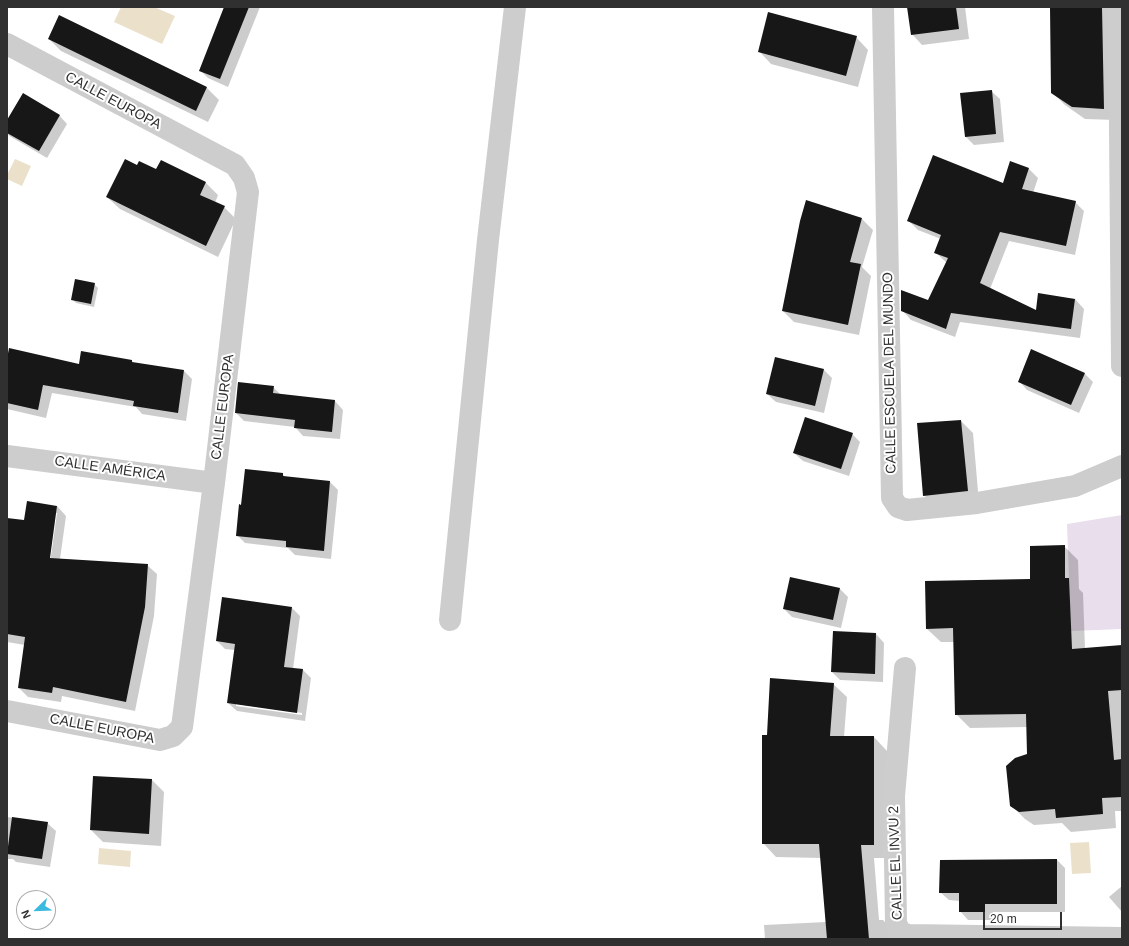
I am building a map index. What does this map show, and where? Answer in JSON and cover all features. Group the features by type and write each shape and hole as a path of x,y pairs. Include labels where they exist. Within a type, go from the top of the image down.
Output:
{"street":[{"path":"450,620 488,240 515,7"},
{"name":"CALLE ESCUELA DEL MUNDO","path":"883,7 892,498 898,507 907,510 978,502 1075,486 1122,466"},
{"path":"1119,7 1122,366"},
{"name":"CALLE EUROPA","path":"7,44 234,165 244,178 248,192 214,483 182,727 172,736 160,740 7,711"},
{"name":"CALLE AMÉRICA","path":"7,456 214,483"},
{"name":"CALLE EL INVU 2","path":"905,668 894,796 896,923 900,932 908,935 1122,938"}],"shaded area":[{"path":"121,7 154,7 175,16 162,44 114,22"},
{"path":"15,159 31,166 22,186 7,179 7,175"},
{"path":"1122,515 1122,629 1071,631 1067,524"},
{"path":"1089,842 1091,873 1072,874 1070,843"},
{"path":"99,848 131,851 130,867 98,864"}],"building":[{"path":"224,7 249,7 220,79 199,71"},
{"path":"907,7 956,7 959,29 911,35"},
{"path":"1050,7 1102,7 1104,109 1072,107 1051,93"},
{"path":"768,12 857,36 846,76 758,52"},
{"path":"59,15 207,87 196,111 48,39"},
{"path":"992,90 996,134 965,137 960,93"},
{"path":"23,93 60,115 39,151 7,133 7,120"},
{"path":"933,155 1003,183 1010,161 1029,168 1022,189 1076,201 1066,246 1000,232 980,283 1036,310 1038,293 1075,299 1071,329 951,313 946,329 901,311 901,290 928,300 948,258 934,253 941,235 907,221"},
{"path":"125,159 137,165 139,161 156,169 161,160 206,182 200,195 225,206 206,246 106,197"},
{"path":"806,200 862,218 850,262 861,264 848,325 782,311 800,221"},
{"path":"75,279 95,283 91,304 71,300"},
{"path":"9,348 79,364 81,351 132,360 132,362 184,370 178,413 133,406 134,401 43,385 38,410 7,403 7,359"},
{"path":"1031,349 1085,373 1071,405 1018,382"},
{"path":"775,357 824,369 815,406 766,394"},
{"path":"238,382 274,386 273,393 335,400 332,432 294,428 295,420 235,413"},
{"path":"805,417 853,433 841,469 793,453"},
{"path":"961,420 968,491 923,496 917,423"},
{"path":"245,469 283,473 283,476 330,481 324,551 286,547 286,541 236,536 239,504 241,505"},
{"path":"27,501 57,506 50,558 148,564 145,607 126,702 53,687 52,693 18,688 25,637 7,634 7,518 24,520"},
{"path":"1065,545 1065,578 1069,578 1072,649 1122,645 1122,690 1108,691 1114,760 1122,759 1122,797 1102,798 1103,814 1056,818 1055,809 1019,812 1010,806 1006,766 1015,758 1027,754 1026,714 955,715 953,628 926,629 925,581 1030,579 1030,546"},
{"path":"790,577 840,588 833,620 783,609"},
{"path":"222,597 292,607 284,667 303,669 297,713 227,703 235,644 216,641"},
{"path":"833,631 876,633 875,674 831,672"},
{"path":"770,678 834,683 830,736 874,736 874,845 861,845 869,939 827,939 819,844 762,844 762,735 767,735"},
{"path":"93,776 152,779 149,834 90,830"},
{"path":"12,817 48,822 42,859 7,854"},
{"path":"1057,859 1057,904 985,904 985,912 959,912 959,893 939,893 940,860"}]}
